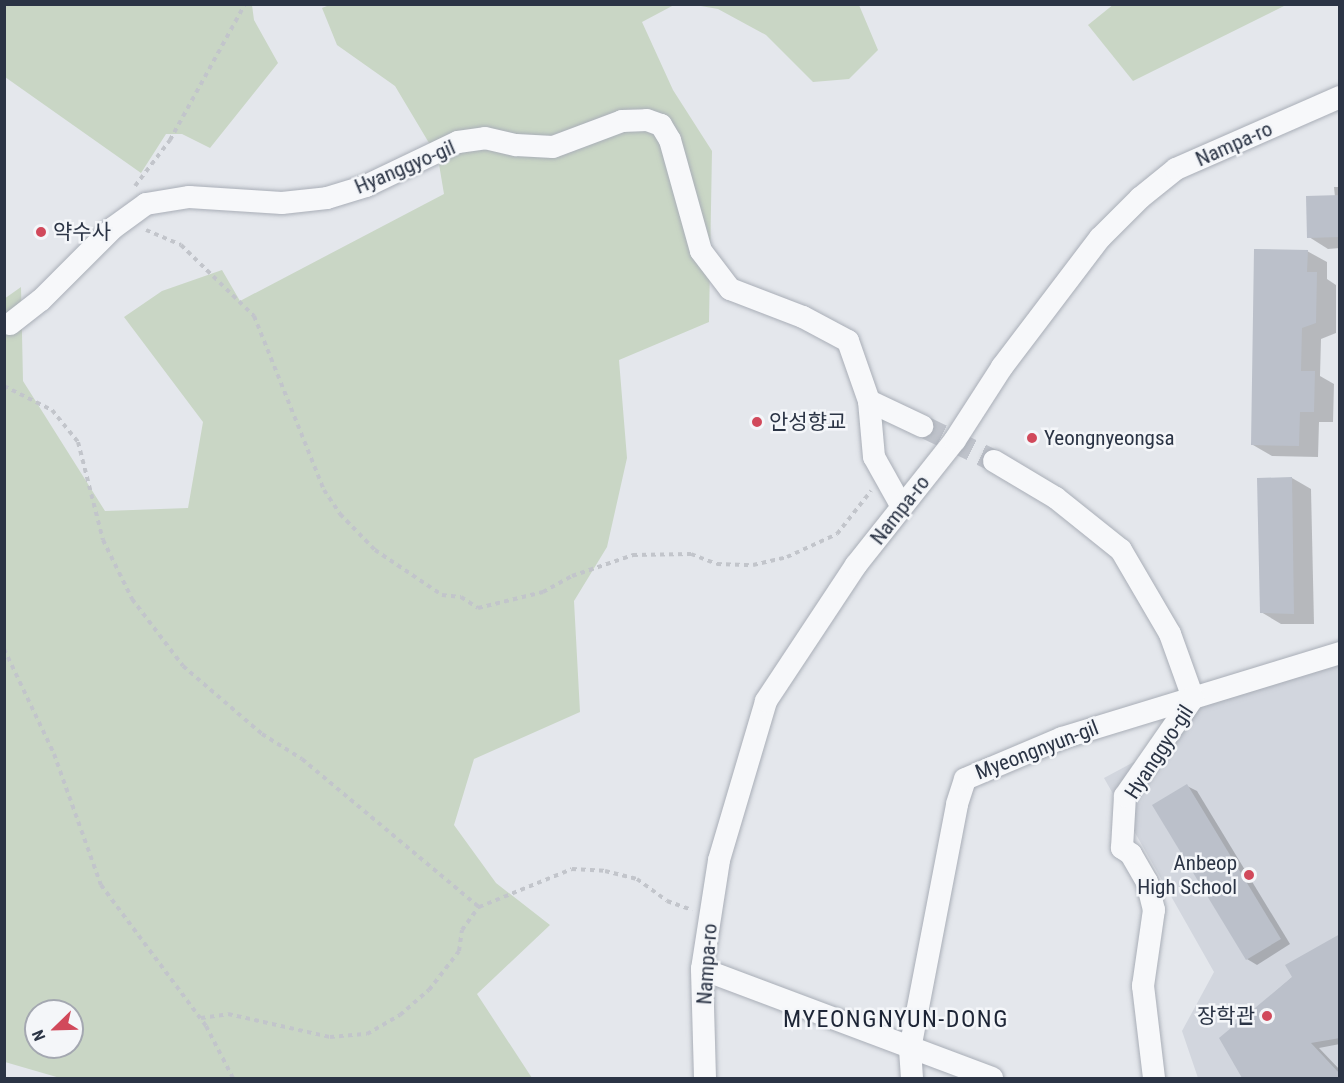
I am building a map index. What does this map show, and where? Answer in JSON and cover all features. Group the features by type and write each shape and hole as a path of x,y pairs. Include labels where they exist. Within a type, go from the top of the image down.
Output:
{"street":[{"name":"Nampa-ro","path":"705,1078 702,969 719,860 766,701 856,565 955,440 1002,367 1100,238 1140,198 1176,169 1338,102"},
{"name":"Hyanggyo-gil","path":"10,324 41,300 121,223 147,204 189,197 282,203 327,198 366,186 458,142 485,138 516,145 553,147 622,121 647,120 661,124 670,140 701,251 730,289 803,317 848,341 869,400 874,457 902,507"},
{"path":"869,400 922,426"},
{"name":"Hyanggyo-gil","path":"994,461 1056,498 1121,550 1170,634 1193,698 1125,796 1122,848 1131,854 1147,882 1154,910 1143,986 1154,1078"},
{"name":"Myeongnyun-gil","path":"912,1078 910,1049 957,804 965,779 1062,738 1340,653"},
{"path":"702,969 992,1078"}],"path":[{"path":"245,4 170,140 134,188 121,223 135,225 181,245 254,316 324,490 340,514 375,550 442,595 461,597 478,608 543,592 572,576 633,555 691,554 717,564 753,565 810,549 837,534 858,512 882,472"},
{"path":"4,386 52,410 78,442 103,540 132,599 183,666 479,908"},
{"path":"4,649 54,754 101,885 200,1019 233,1078"},
{"path":"200,1019 228,1014 330,1036 368,1034 400,1015 429,990 459,951 462,930 479,908 572,869 605,871 636,879 667,901 710,916"}],"shaded area":[{"name":"Anbeop High School","path":"1339,652 1339,1078 1198,1078 1182,1031 1214,972 1104,778 1145,756 1194,703"}],"green space":[{"path":"5,4 252,5 254,20 278,63 210,148 182,134 166,134 141,173 5,77"},
{"path":"332,4 674,5 642,22 673,90 712,151 709,322 619,360 627,458 607,547 574,601 580,712 474,759 454,825 496,883 550,925 477,994 532,1078 60,1078 5,1062 4,299 21,287 23,381 105,511 188,508 203,422 124,317 162,291 222,270 240,301 444,194 438,158 395,86 337,45 322,8"},
{"path":"1114,4 1286,5 1133,81 1088,25"},
{"path":"695,5 859,5 878,50 849,79 813,82 766,35 718,9"}],"building":[{"path":"1340,195 1340,237 1307,238 1306,196"},
{"path":"1254,249 1308,250 1307,272 1317,272 1316,323 1302,328 1301,371 1315,371 1314,412 1300,412 1299,446 1251,445"},
{"path":"1292,477 1294,614 1260,613 1257,478"},
{"path":"1187,784 1281,939 1246,960 1152,805"},
{"path":"1340,934 1340,1038 1311,1043 1340,1074 1340,1078 1242,1078 1219,1038 1292,977 1285,965"}],"tunnel":[{"path":"922,426 994,461"}],"place":[{"name":"약수사","path":"41,232"},
{"name":"안성향교","path":"757,422"},
{"name":"Yeongnyeongsa","path":"1032,438"},
{"name":"Anbeop High School","path":"1249,875"},
{"name":"장학관","path":"1267,1016"}],"district":[{"name":"MYEONGNYUN-DONG","path":"896,1020"}]}
